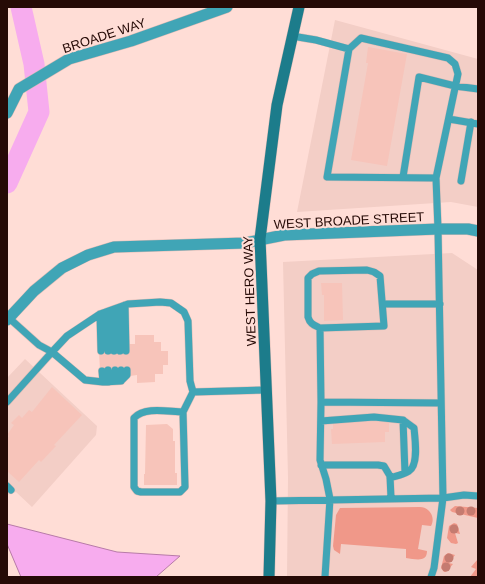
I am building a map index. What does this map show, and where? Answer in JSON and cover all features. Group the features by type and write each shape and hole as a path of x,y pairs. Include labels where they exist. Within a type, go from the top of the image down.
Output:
{"main road":[{"name":"WEST HERO WAY","path":"269,577 271,501 260,239 276,105 299,7"}],"street":[{"name":"BROADE WAY","path":"7,113 19,89 69,59 132,41 227,7"},
{"name":"WEST BROADE STREET","path":"8,319 34,291 62,268 88,255 114,247 245,243 284,235 438,229 468,229 478,231"}],"lane":[{"path":"292,36 316,40 349,49"},
{"path":"431,577 434,568 443,498 440,304 436,178 458,74 455,64 448,58 361,38 349,49 327,177 436,178"},
{"path":"403,177 419,77 455,86 478,89"},
{"path":"449,119 474,123 461,181"},
{"path":"367,270 380,276 384,326 320,328 312,324 308,317 307,285 308,278 312,274 320,271 367,270"},
{"path":"7,402 67,336 112,310 160,302 171,303 178,306 184,312 188,321 190,381 193,392 183,412 185,487 180,492 137,491 134,487 134,418 137,415 147,411 183,412"},
{"path":"383,304 440,304"},
{"path":"112,310 114,351"},
{"path":"112,310 114,351"},
{"path":"112,310 114,351"},
{"path":"8,319 39,345 52,352 85,380 112,382 127,375 115,370"},
{"path":"320,328 320,460 330,499 325,577"},
{"path":"112,382 115,370"},
{"path":"112,382 115,370"},
{"path":"193,392 267,390"},
{"path":"321,402 441,403"},
{"path":"321,421 374,417 403,420 414,428 415,438 413,466 409,471 390,478"},
{"path":"403,420 405,473"},
{"path":"321,465 384,466 388,470 390,478 391,498"},
{"path":"271,501 443,498 464,495 478,496"}],"shaded area":[{"path":"335,20 478,59 478,207 451,202 297,212"},
{"path":"452,253 478,270 478,577 287,577 288,478 283,262"},
{"path":"25,359 97,426 96,435 32,507 16,492 7,495 7,378"},
{"path":"455,506 478,508 478,518 452,512 450,510"},
{"path":"423,507 429,511 433,519 431,526 422,525 418,549 427,551 423,559 406,558 406,549 341,544 340,554 334,550 333,546 336,515 340,508"},
{"path":"454,523 457,524 460,534 455,533 458,543 456,544 451,543 447,538 449,526"},
{"path":"7,524 117,552 180,556 156,577 21,577 7,544"},
{"path":"448,553 455,555 449,563 453,564 446,572 444,572 441,568 444,556"},
{"path":"478,559 478,576 470,577 476,569 471,567"}],"building":[{"path":"368,47 407,54 387,166 351,160 368,63 366,63"},
{"path":"321,283 342,283 343,320 324,321 324,295 322,295"},
{"path":"135,335 154,335 154,342 161,342 161,351 168,351 168,365 163,365 163,374 155,374 155,382 137,383 137,375 130,376 100,371 99,351 129,351 129,344 135,344"},
{"path":"52,387 82,415 54,445 56,446 41,462 39,460 19,482 7,471 7,439 9,436 7,435 14,425 11,423 19,415 22,418 29,410 32,412"},
{"path":"389,421 389,432 385,432 385,442 332,444 331,429 333,429 333,422"},
{"path":"167,424 173,429 173,441 175,441 175,473 177,473 177,485 144,485 146,425"}],"waterway":[{"path":"7,183 39,112 34,64 21,7"}]}
